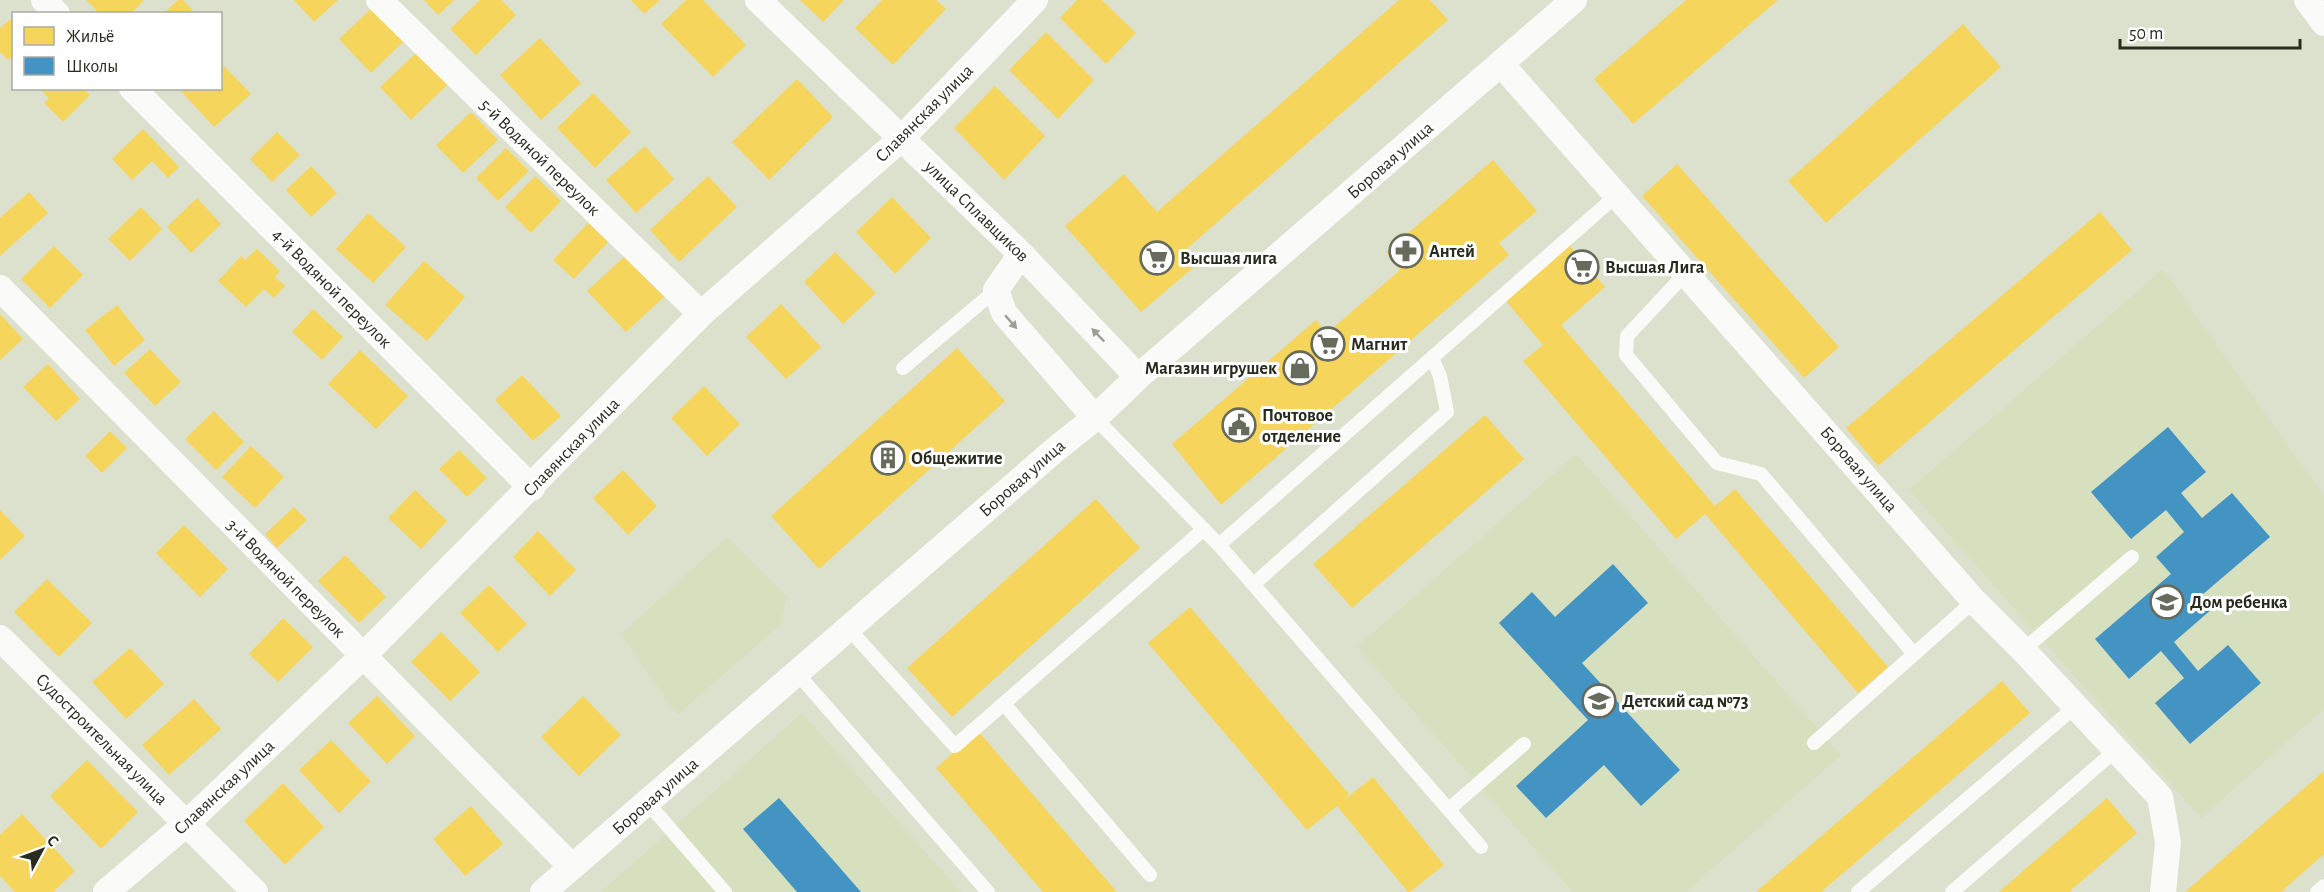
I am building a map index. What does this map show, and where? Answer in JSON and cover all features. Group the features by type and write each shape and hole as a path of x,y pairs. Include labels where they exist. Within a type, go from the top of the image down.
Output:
{"street":[{"path":"44,0 55,12"},
{"name":"5-й Водяной переулок","path":"379,0 701,314"},
{"name":"улица Сплавщиков","path":"758,0 1021,254 1138,377"},
{"name":"Славянская улица","path":"105,892 186,824 363,656 532,488 701,314 902,138 1035,0"},
{"name":"Боровая улица","path":"543,892 1056,448 1095,418 1138,377 1574,0"},
{"path":"2307,0 2324,23"},
{"name":"Боровая улица","path":"1501,64 1974,601 2023,650 2160,797 2168,842 2163,892"},
{"name":"4-й Водяной переулок","path":"134,90 532,488"},
{"path":"1021,254 996,290 1004,313 1095,418"},
{"name":"3-й Водяной переулок","path":"0,288 572,867"},
{"name":"Судостроительная улица","path":"0,638 255,892"}],"lane":[{"path":"1219,545 1617,195"},
{"path":"1686,273 1627,336 1626,355 1717,463 1761,474 1914,654"},
{"path":"903,368 996,290"},
{"path":"1254,584 1447,412 1440,376 1432,358"},
{"path":"1095,418 1219,545 1481,847"},
{"path":"848,628 955,746 1204,529"},
{"path":"2023,650 2132,557"},
{"path":"1814,743 1974,601"},
{"path":"797,673 988,892"},
{"path":"1004,704 1150,875"},
{"path":"1858,892 2075,706"},
{"path":"1449,809 1524,744"},
{"path":"1952,892 2116,750"},
{"path":"647,802 725,892"},
{"path":"2317,892 2324,886"}],"shaded area":[{"name":"Дом ребенка","path":"2163,269 2324,496 2324,709 2201,818 1909,490"},
{"name":"Детский сад №73","path":"1576,454 1841,755 1686,892 1573,892 1357,647"},
{"path":"728,537 787,596 780,625 677,715 621,634"},
{"path":"802,713 961,892 601,892"}],"building: Жильё":[{"path":"86,0 144,0 133,12 98,12"},
{"path":"178,0 183,0 194,12 165,12"},
{"path":"294,0 338,0 314,22"},
{"path":"424,0 454,0 438,15"},
{"path":"480,0 501,0 516,15 476,55 450,29"},
{"path":"631,0 660,0 644,14"},
{"path":"686,0 703,0 746,45 713,77 661,24"},
{"path":"800,0 844,0 823,22"},
{"path":"882,0 936,0 946,9 893,65 855,28"},
{"path":"1077,0 1102,0 1136,33 1106,64 1060,18"},
{"path":"1399,0 1430,0 1448,20 1182,253 1194,267 1141,312 1065,226 1124,174 1157,212"},
{"path":"1686,0 1778,0 1633,124 1594,79"},
{"path":"373,7 405,40 371,73 339,39"},
{"path":"12,18 12,57 8,60 0,52 0,28"},
{"path":"1963,24 2001,67 1826,223 1788,181"},
{"path":"1046,32 1094,80 1058,119 1009,70"},
{"path":"540,38 581,83 541,120 500,75"},
{"path":"417,52 448,84 411,120 380,87"},
{"path":"222,64 251,94 214,127 180,90 222,90"},
{"path":"797,79 833,117 769,180 732,142"},
{"path":"995,86 1045,136 1004,180 954,128"},
{"path":"41,90 85,90 90,95 63,122 44,103 49,98"},
{"path":"593,93 631,132 595,168 557,128"},
{"path":"471,112 498,140 463,173 436,145"},
{"path":"143,129 179,167 168,178 152,161 132,180 112,159"},
{"path":"277,132 300,155 272,182 250,159"},
{"path":"645,146 674,179 636,213 606,180"},
{"path":"506,148 529,171 498,201 476,178"},
{"path":"1493,160 1537,211 1499,243 1509,255 1221,505 1172,444 1316,320 1327,333 1400,270 1386,252"},
{"path":"1677,164 1839,347 1804,378 1642,196"},
{"path":"311,166 337,193 311,217 286,190"},
{"path":"535,176 561,201 531,233 505,207"},
{"path":"708,176 737,207 679,262 650,230"},
{"path":"29,192 48,213 0,256 0,218"},
{"path":"892,197 931,238 895,274 856,232"},
{"path":"197,198 221,224 191,253 167,227"},
{"path":"141,207 162,229 130,261 108,239"},
{"path":"2100,212 2132,250 1878,466 1846,428"},
{"path":"368,213 406,247 373,283 336,249"},
{"path":"588,223 608,242 574,279 553,260"},
{"path":"1564,239 1605,287 1561,325 1715,506 1735,489 1888,667 1858,693 1705,514 1676,539 1523,361 1543,345 1500,294"},
{"path":"54,246 83,275 50,308 21,279"},
{"path":"257,249 280,271 275,277 285,286 274,298 264,289 246,307 218,281 241,256 245,260"},
{"path":"835,252 876,293 843,324 804,282"},
{"path":"625,256 664,297 626,332 587,291"},
{"path":"424,261 465,297 427,341 385,305"},
{"path":"781,304 821,347 786,379 746,337"},
{"path":"117,305 145,340 114,366 85,330"},
{"path":"313,309 343,337 322,360 292,332"},
{"path":"0,314 23,339 0,360"},
{"name":"Общежитие","path":"957,348 1005,401 819,569 771,516"},
{"path":"150,349 181,382 155,406 124,373"},
{"path":"360,350 408,396 376,429 328,384"},
{"path":"48,364 80,399 56,421 23,387"},
{"path":"522,375 561,416 533,441 495,400"},
{"path":"704,386 740,424 707,456 671,418"},
{"path":"214,411 244,442 216,470 185,439"},
{"path":"1485,415 1524,459 1352,608 1313,564"},
{"path":"110,431 127,448 102,473 85,456"},
{"path":"251,446 284,477 255,508 222,477"},
{"path":"459,450 487,478 467,497 439,469"},
{"path":"623,470 657,506 628,535 593,498"},
{"path":"415,490 447,521 421,549 388,518"},
{"path":"1096,499 1140,548 952,717 907,668"},
{"path":"294,507 307,520 277,548 265,534"},
{"path":"0,510 25,536 0,560"},
{"path":"184,525 228,569 200,597 156,553"},
{"path":"538,531 576,570 550,596 513,557"},
{"path":"345,555 386,597 359,623 318,581"},
{"path":"47,579 92,623 59,657 14,612"},
{"path":"489,585 527,624 498,652 460,613"},
{"path":"1190,607 1349,794 1344,800 1373,777 1444,865 1408,892 1337,806 1307,830 1148,643"},
{"path":"283,618 313,647 278,682 249,654"},
{"path":"441,632 480,672 450,701 411,662"},
{"path":"130,648 164,684 126,719 92,682"},
{"path":"2002,681 2030,713 1821,892 1756,892"},
{"path":"377,696 415,736 387,764 348,723"},
{"path":"583,696 621,735 579,776 541,737"},
{"path":"194,699 221,729 169,775 142,745"},
{"path":"978,731 1117,892 1043,892 936,768"},
{"path":"331,740 371,781 339,813 299,770"},
{"path":"87,760 138,812 101,849 50,796"},
{"path":"2324,771 2324,854 2281,892 2185,892"},
{"path":"283,783 324,827 285,865 244,821"},
{"path":"2107,798 2137,833 2069,892 1999,892"},
{"path":"471,806 503,844 465,876 433,839"},
{"path":"22,814 75,871 53,892 15,892 0,876 0,835"}],"building: Школы":[{"path":"2168,427 2206,472 2181,493 2202,518 2232,493 2270,537 2202,595 2213,608 2174,642 2198,671 2228,645 2261,683 2190,744 2155,703 2184,678 2161,651 2129,679 2095,639 2171,574 2156,557 2184,532 2166,510 2131,539 2091,492"},
{"path":"1613,564 1648,603 1582,663 1680,770 1641,806 1604,765 1546,818 1516,786 1588,720 1499,623 1532,592 1555,617"},
{"path":"779,798 861,892 797,892 743,829"}],"place":[{"name":"Антей","path":"1406,251"},
{"name":"Высшая лига","path":"1157,258"},
{"name":"Высшая Лига","path":"1582,267"},
{"name":"Магнит","path":"1328,344"},
{"name":"Магазин игрушек","path":"1300,368"},
{"name":"Почтовое отделение","path":"1239,425"},
{"name":"Общежитие","path":"888,458"},
{"name":"Дом ребенка","path":"2167,602"},
{"name":"Детский сад №73","path":"1599,701"}]}
